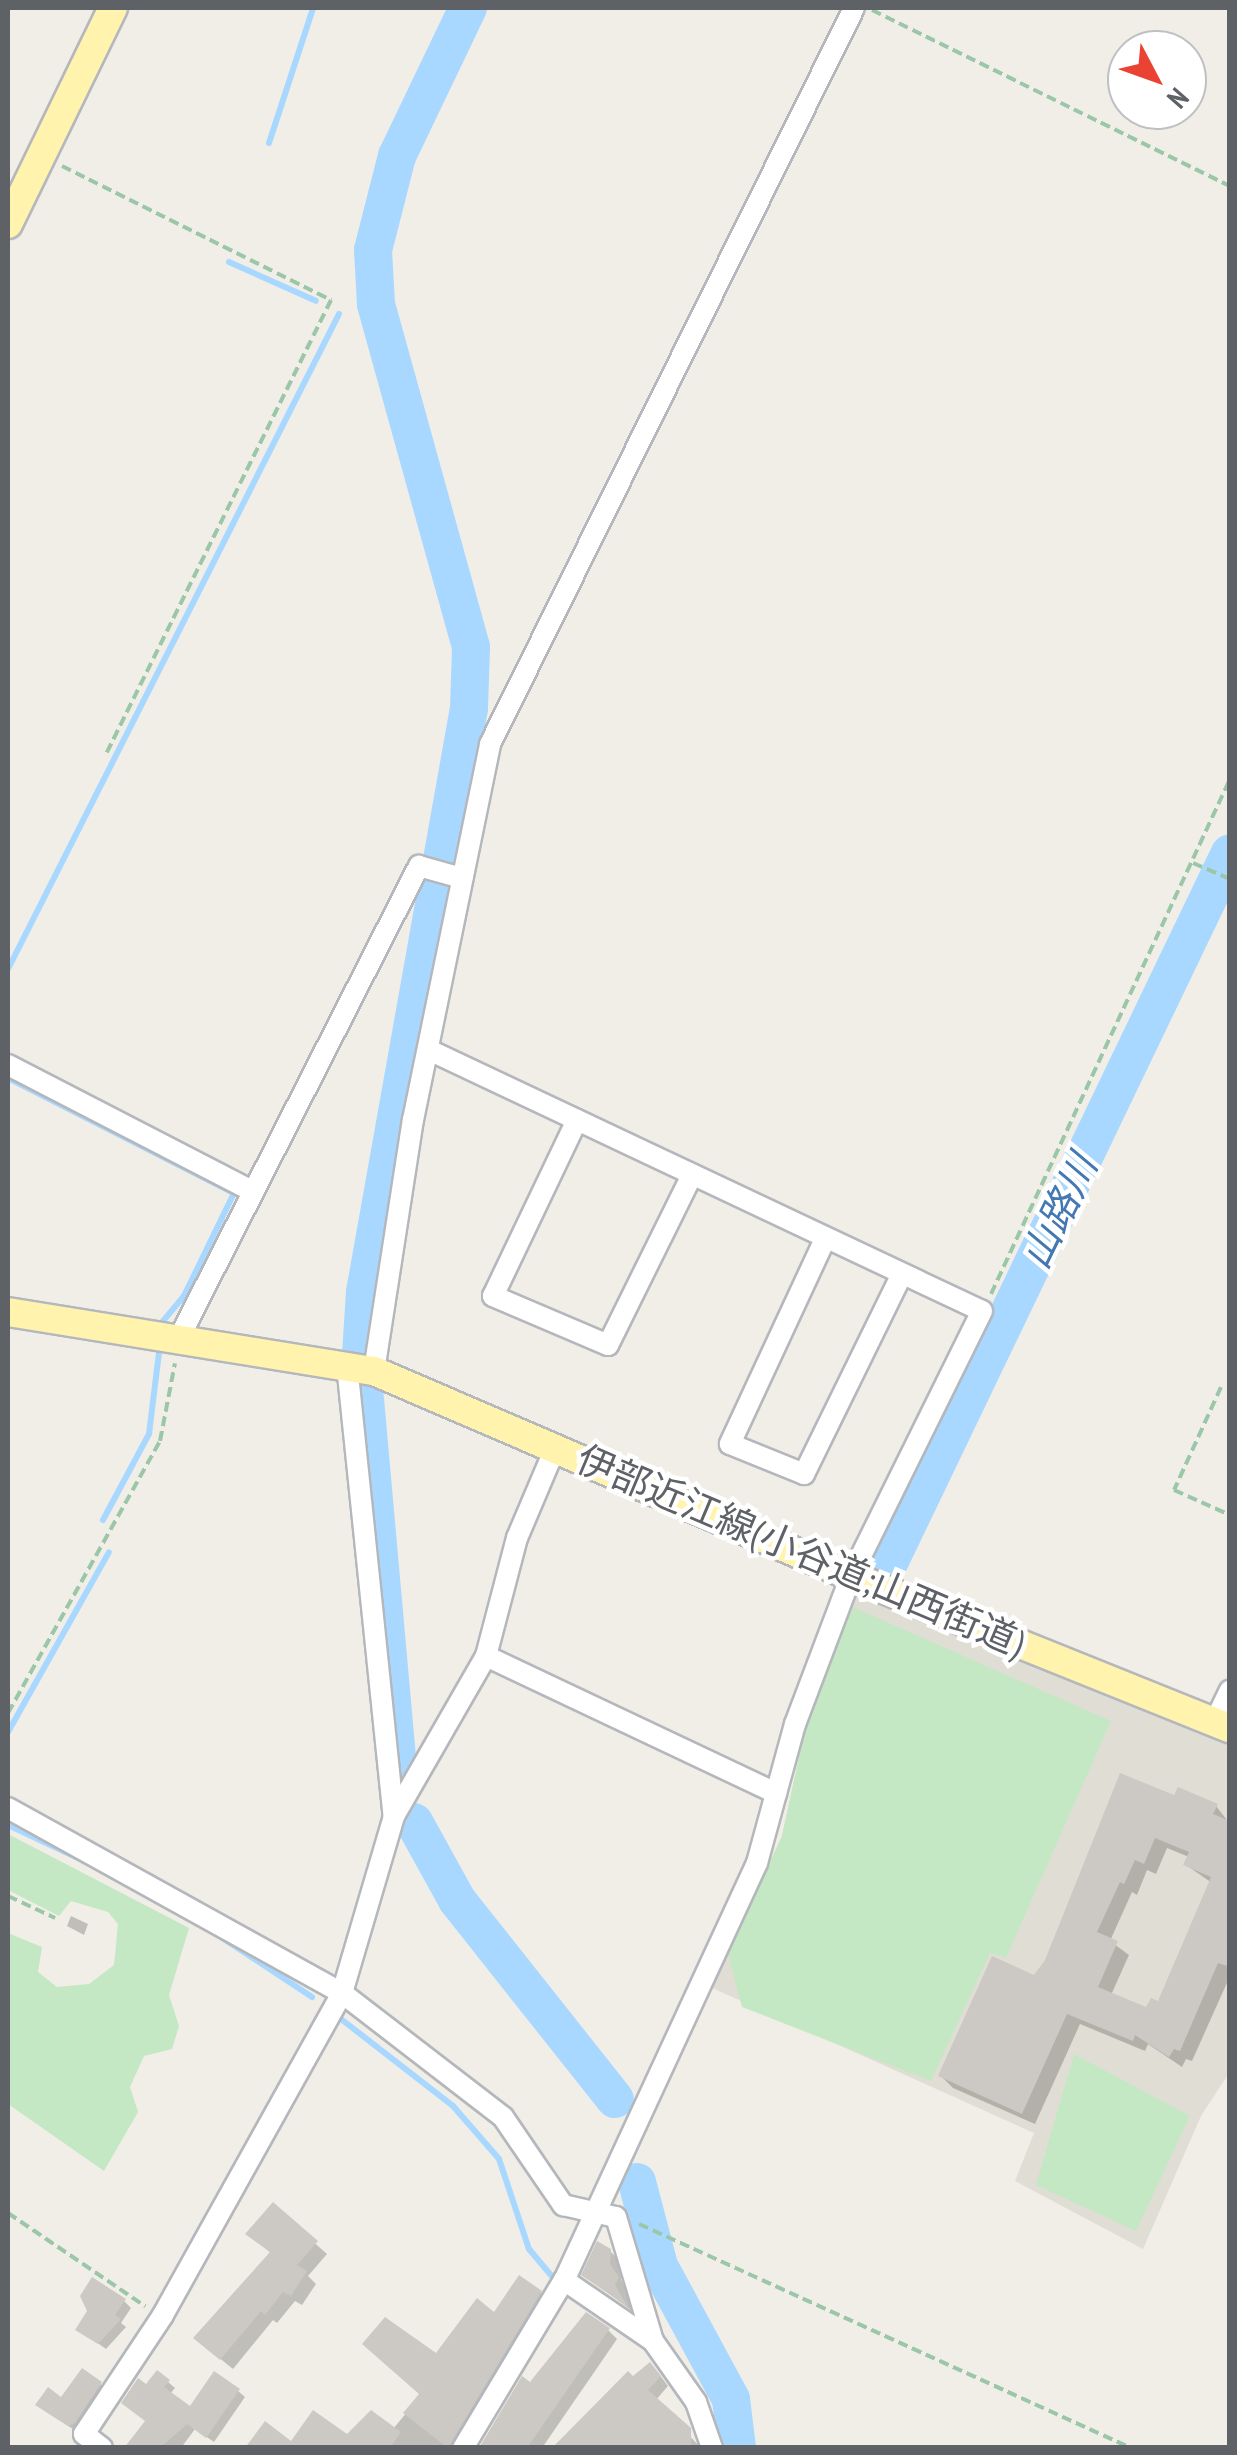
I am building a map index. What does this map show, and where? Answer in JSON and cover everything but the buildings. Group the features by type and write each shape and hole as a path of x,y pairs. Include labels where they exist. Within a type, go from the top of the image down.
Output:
{"main road":[{"path":"8,224 114,8"},
{"name":"伊部近江線(小谷道;山西街道)","path":"8,1312 357,1367 556,1446 851,1576 1222,1724"}],"street":[{"path":"394,1816 357,1367 429,1050 490,744 854,8"},
{"path":"179,1338 250,1190 418,866 462,878"},
{"path":"429,1050 982,1312 851,1576 795,1724 757,1863 564,2280 464,2448"},
{"path":"8,1064 250,1190"},
{"path":"576,1120 493,1296 608,1345 692,1175"},
{"path":"825,1239 730,1444 804,1474 902,1274"},
{"path":"88,2443 342,1993 394,1816 486,1656 518,1538 556,1446"},
{"path":"486,1656 776,1792"},
{"path":"1222,1724 1230,1690"},
{"path":"8,1808 342,1993 458,2076 503,2117 563,2205 616,2216 653,2342 696,2402 712,2448"},
{"path":"564,2280 653,2342"}],"path":[{"path":"867,8 1230,186"},
{"path":"40,156 331,300 105,756"},
{"path":"982,1312 1230,779"},
{"path":"1193,863 1230,879"},
{"path":"8,1713 160,1441 179,1338"},
{"path":"1221,1387 1174,1490 1230,1515"},
{"path":"8,1896 55,1918"},
{"path":"8,2214 161,2318"},
{"path":"666,2233 1131,2448"}],"shaded area":[{"path":"857,1587 1229,1744 1229,2073 1201,2116 1143,2249 1015,2181 1034,2133 710,1987 782,1836 809,1711"}],"green space":[{"path":"853,1607 1111,1721 1006,1958 990,1953 931,2081 742,2007 728,1954 782,1836 809,1711"},
{"path":"8,1834 189,1928 169,1995 179,2026 172,2049 144,2056 130,2087 138,2112 104,2171 8,2104 8,1933 42,1947 38,1972 57,1987 89,1984 114,1965 118,1924 108,1912 71,1901 59,1916 8,1890"},
{"path":"1074,2054 1190,2116 1136,2231 1036,2185"}],"waterway":[{"path":"269,143 313,8"},
{"path":"398,1769 361,1354 365,1292 469,708 471,647 376,304 373,250 397,156 468,8"},
{"path":"229,262 316,301"},
{"path":"8,969 339,314"},
{"name":"山路川","path":"886,1569 1230,853"},
{"path":"8,1078 234,1193 184,1296 159,1326"},
{"path":"103,1520 149,1434 160,1344"},
{"path":"8,1732 109,1552"},
{"path":"414,1822 457,1900 615,2099"},
{"path":"8,1825 84,1861"},
{"path":"221,1937 312,1997"},
{"path":"341,2019 453,2106 499,2159 529,2249 553,2278"},
{"path":"637,2182 659,2266 731,2399 737,2448"}]}
